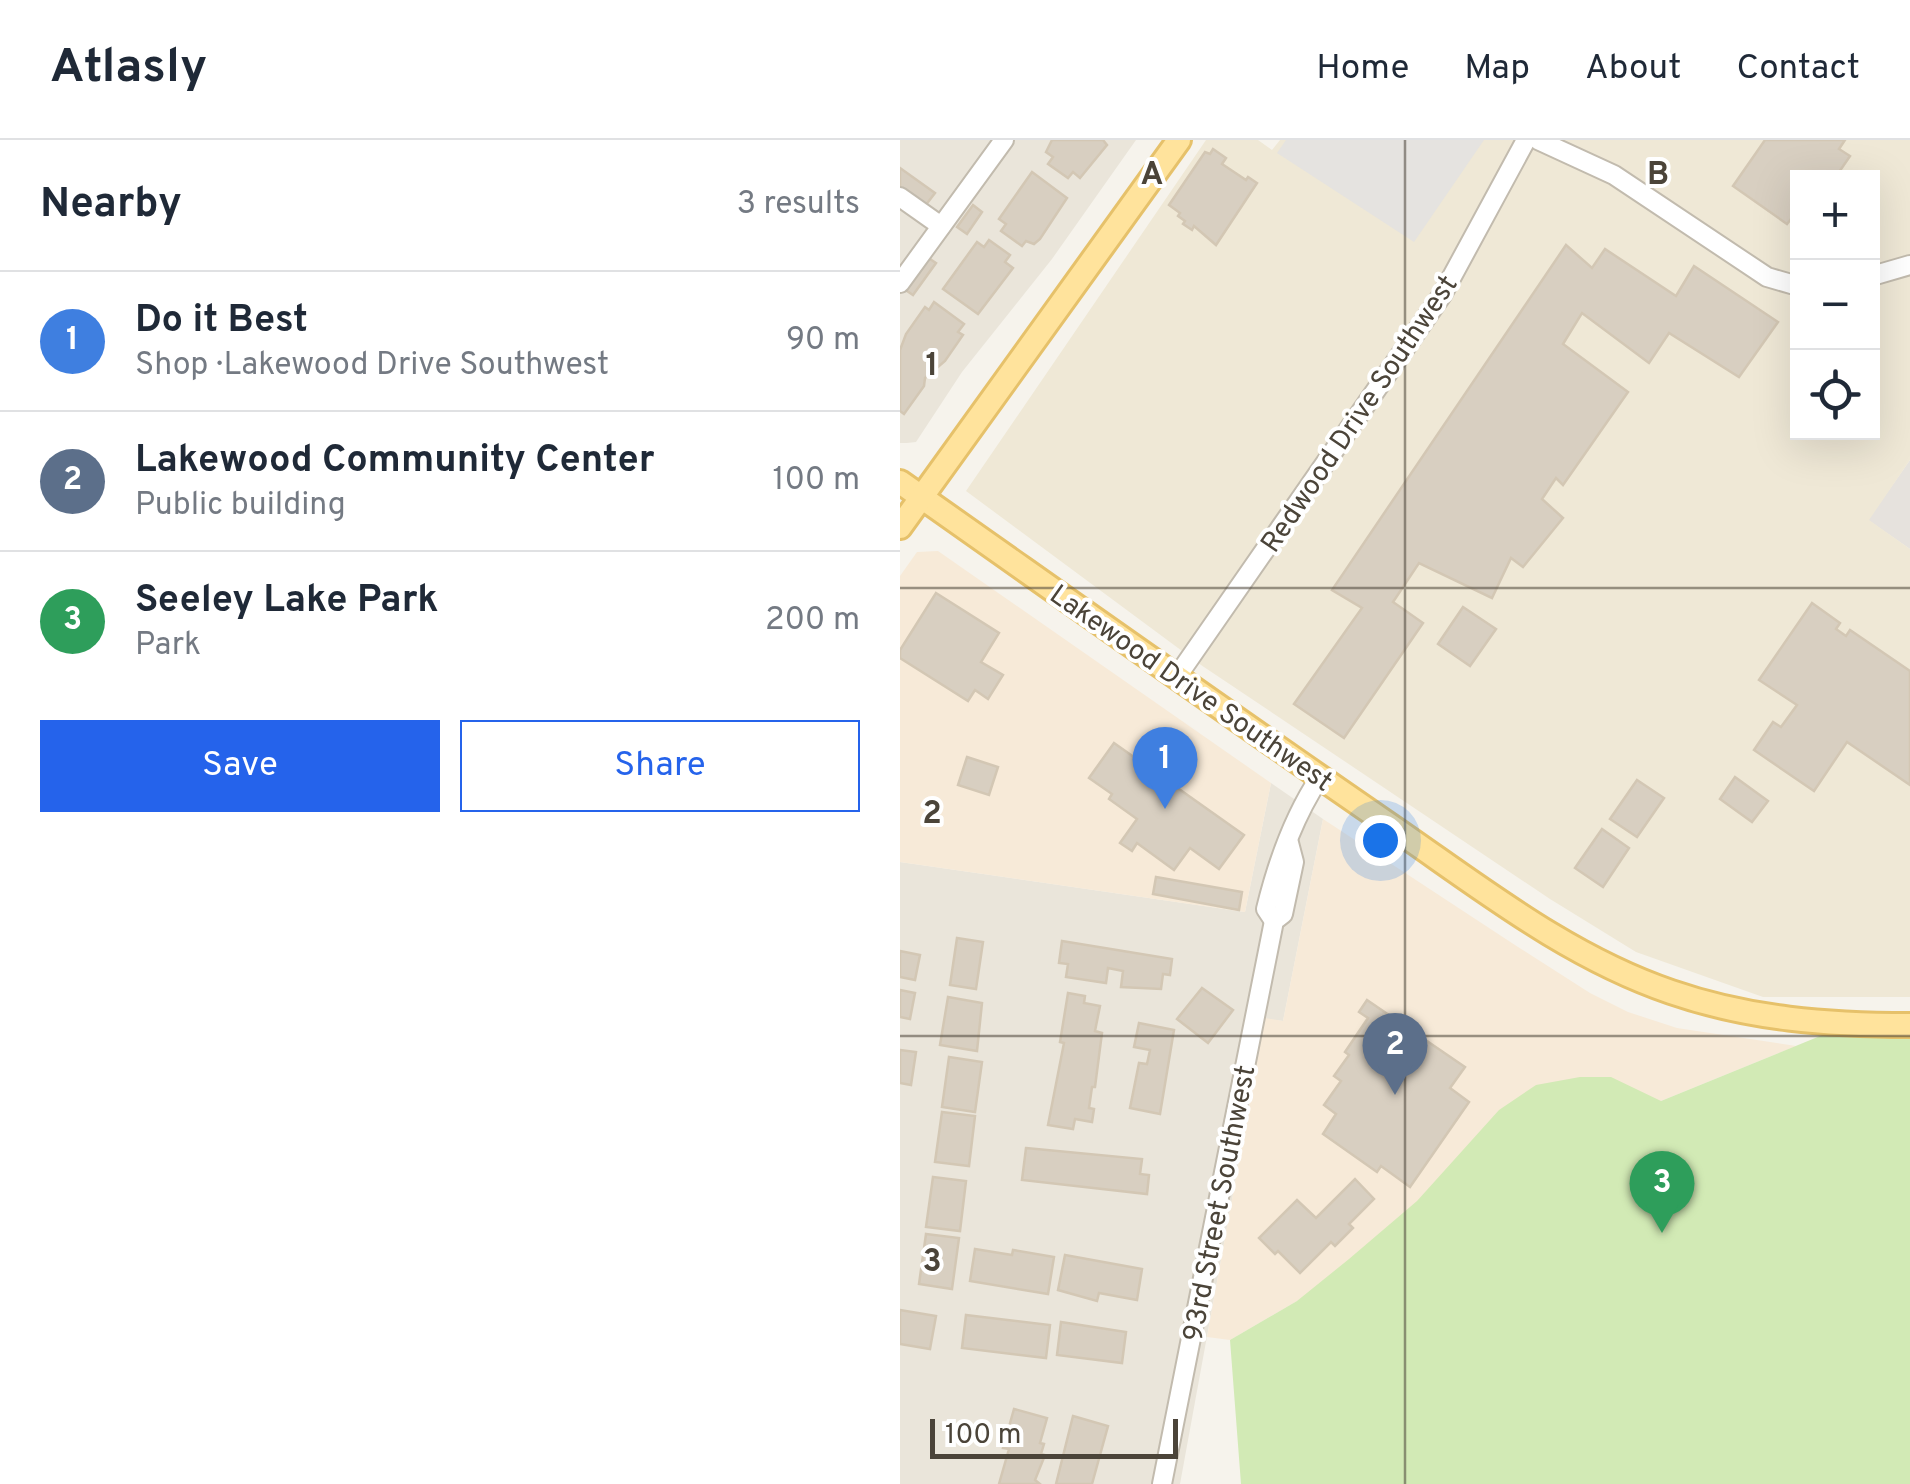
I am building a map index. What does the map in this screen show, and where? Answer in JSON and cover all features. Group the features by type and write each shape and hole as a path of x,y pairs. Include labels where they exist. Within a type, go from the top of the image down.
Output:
{"main road":[{"path":"900,527 1179,140"},
{"name":"Lakewood Drive Southwest","path":"900,482 1176,678 1549,933 1636,978 1704,1003 1775,1018 1848,1025 1910,1025"}],"street":[{"path":"900,282 1004,140"},
{"name":"Redwood Drive Southwest","path":"1176,678 1442,295 1526,140"},
{"path":"1538,140 1614,176 1766,277 1790,284"},
{"path":"900,197 941,226"},
{"path":"1880,274 1910,265"},
{"name":"93rd Street Southwest","path":"1162,1484 1274,921 1266,910 1279,858 1306,798 1320,777"}],"shaded area":[{"path":"900,140 1136,140 1052,259 962,372 916,442 907,443 900,443"},
{"path":"1206,140 1258,140 1272,150 1280,140 1910,140 1910,460 1869,520 1910,549 1910,997 1763,997 1636,952 1550,899 1201,665 966,491"},
{"path":"1286,140 1484,140 1414,242 1277,153"},
{"path":"1910,460 1910,549 1868,520"},
{"path":"938,551 1271,783 1245,912 900,862 900,576 917,552"},
{"path":"1271,783 1323,819 1283,1021 1265,1019 1180,1484 900,1484 900,862 1245,912"},
{"path":"1323,819 1590,993 1628,1012 1677,1028 1796,1046 1597,1127 1230,1340 1207,1337 1265,1018 1283,1021"}],"green space":[{"path":"1847,1025 1910,1025 1910,1484 1241,1484 1230,1340 1297,1301 1417,1201 1499,1110 1536,1085 1580,1077 1611,1077 1661,1101"}],"building":[{"path":"1052,140 1103,140 1107,145 1080,178 1073,172 1068,178 1048,164 1053,157 1046,152"},
{"path":"1765,140 1845,140 1839,149 1850,156 1840,170 1790,170 1787,224 1733,186"},
{"path":"1213,149 1226,158 1222,164 1257,183 1216,245 1194,226 1192,230 1183,224 1180,213 1169,205 1205,152 1210,154"},
{"path":"900,168 935,193 925,206 900,188"},
{"path":"1032,172 1067,198 1040,239 1034,244 1026,241 1022,246 1001,231 1006,224 999,219"},
{"path":"973,205 982,212 967,234 957,227"},
{"path":"989,240 1010,255 1005,262 1013,268 978,314 943,289 977,242 984,247"},
{"path":"1566,245 1592,268 1605,249 1676,296 1694,266 1778,322 1739,377 1669,333 1649,363 1582,313 1563,344 1628,392 1563,485 1556,478 1542,499 1563,518 1523,567 1511,558 1492,598 1419,563 1393,602 1423,623 1344,738 1294,704 1362,608 1332,590"},
{"path":"927,257 936,263 913,295 904,289"},
{"path":"934,302 964,324 958,332 963,335 945,361 925,378 924,386 904,414 900,411 900,350 925,307 929,310"},
{"path":"936,593 999,633 981,662 1003,675 988,699 975,690 968,701 900,658 900,650"},
{"path":"1812,603 1840,623 1836,629 1846,636 1850,630 1910,671 1910,785 1847,742 1814,791 1754,750 1773,722 1781,727 1797,705 1759,680"},
{"path":"1463,607 1496,629 1470,666 1438,644"},
{"path":"1114,743 1244,835 1219,869 1190,848 1174,870 1137,843 1132,851 1120,843 1137,819 1089,778"},
{"path":"967,757 998,767 989,795 958,785"},
{"path":"1735,777 1768,801 1752,822 1720,799"},
{"path":"1637,780 1664,798 1637,837 1610,819"},
{"path":"1602,829 1629,848 1603,887 1575,868"},
{"path":"1156,877 1242,892 1239,910 1153,894"},
{"path":"957,938 983,942 976,989 950,985"},
{"path":"1062,941 1172,959 1170,975 1163,974 1161,989 1121,987 1123,971 1108,968 1106,983 1066,977 1068,964 1059,963"},
{"path":"900,951 920,955 915,980 900,977"},
{"path":"1202,988 1233,1010 1208,1043 1177,1019"},
{"path":"900,990 915,993 910,1019 900,1017"},
{"path":"1068,993 1085,996 1084,1003 1100,1006 1095,1031 1102,1033 1089,1108 1094,1109 1092,1122 1075,1119 1073,1129 1048,1125 1064,1043 1060,1042"},
{"path":"948,997 982,1003 977,1051 940,1045"},
{"path":"1367,1000 1465,1067 1450,1088 1469,1102 1410,1187 1381,1166 1377,1172 1323,1134 1336,1114 1324,1105 1341,1081 1334,1076 1349,1055 1345,1052 1368,1018 1359,1012"},
{"path":"1139,1023 1174,1030 1160,1114 1130,1108 1139,1063 1147,1064 1150,1050 1134,1047"},
{"path":"900,1050 916,1052 911,1085 900,1083"},
{"path":"949,1057 982,1062 975,1112 942,1107"},
{"path":"942,1112 975,1116 969,1166 935,1162"},
{"path":"1026,1148 1142,1159 1140,1174 1149,1175 1147,1194 1022,1180"},
{"path":"933,1177 966,1181 960,1231 926,1227"},
{"path":"1355,1179 1374,1199 1349,1224 1353,1228 1335,1246 1331,1242 1300,1273 1259,1238 1297,1200 1316,1218"},
{"path":"926,1234 959,1238 952,1289 919,1284"},
{"path":"975,1249 1054,1257 1048,1294 970,1281"},
{"path":"1065,1255 1142,1269 1137,1300 1099,1293 1097,1301 1058,1290"},
{"path":"900,1310 936,1316 930,1349 900,1344"},
{"path":"966,1315 1050,1325 1046,1358 962,1348"},
{"path":"1061,1322 1126,1332 1122,1363 1057,1355"},
{"path":"1014,1409 1047,1418 1040,1443 1044,1444 1041,1454 1045,1455 1035,1480 1040,1484 999,1484 1009,1449 1003,1448"},
{"path":"1073,1416 1108,1426 1092,1484 1056,1484"}],"place":[{"name":"Do it Best","path":"1165,809"},
{"name":"Lakewood Community Center","path":"1395,1095"},
{"name":"Seeley Lake Park","path":"1662,1233"}]}
